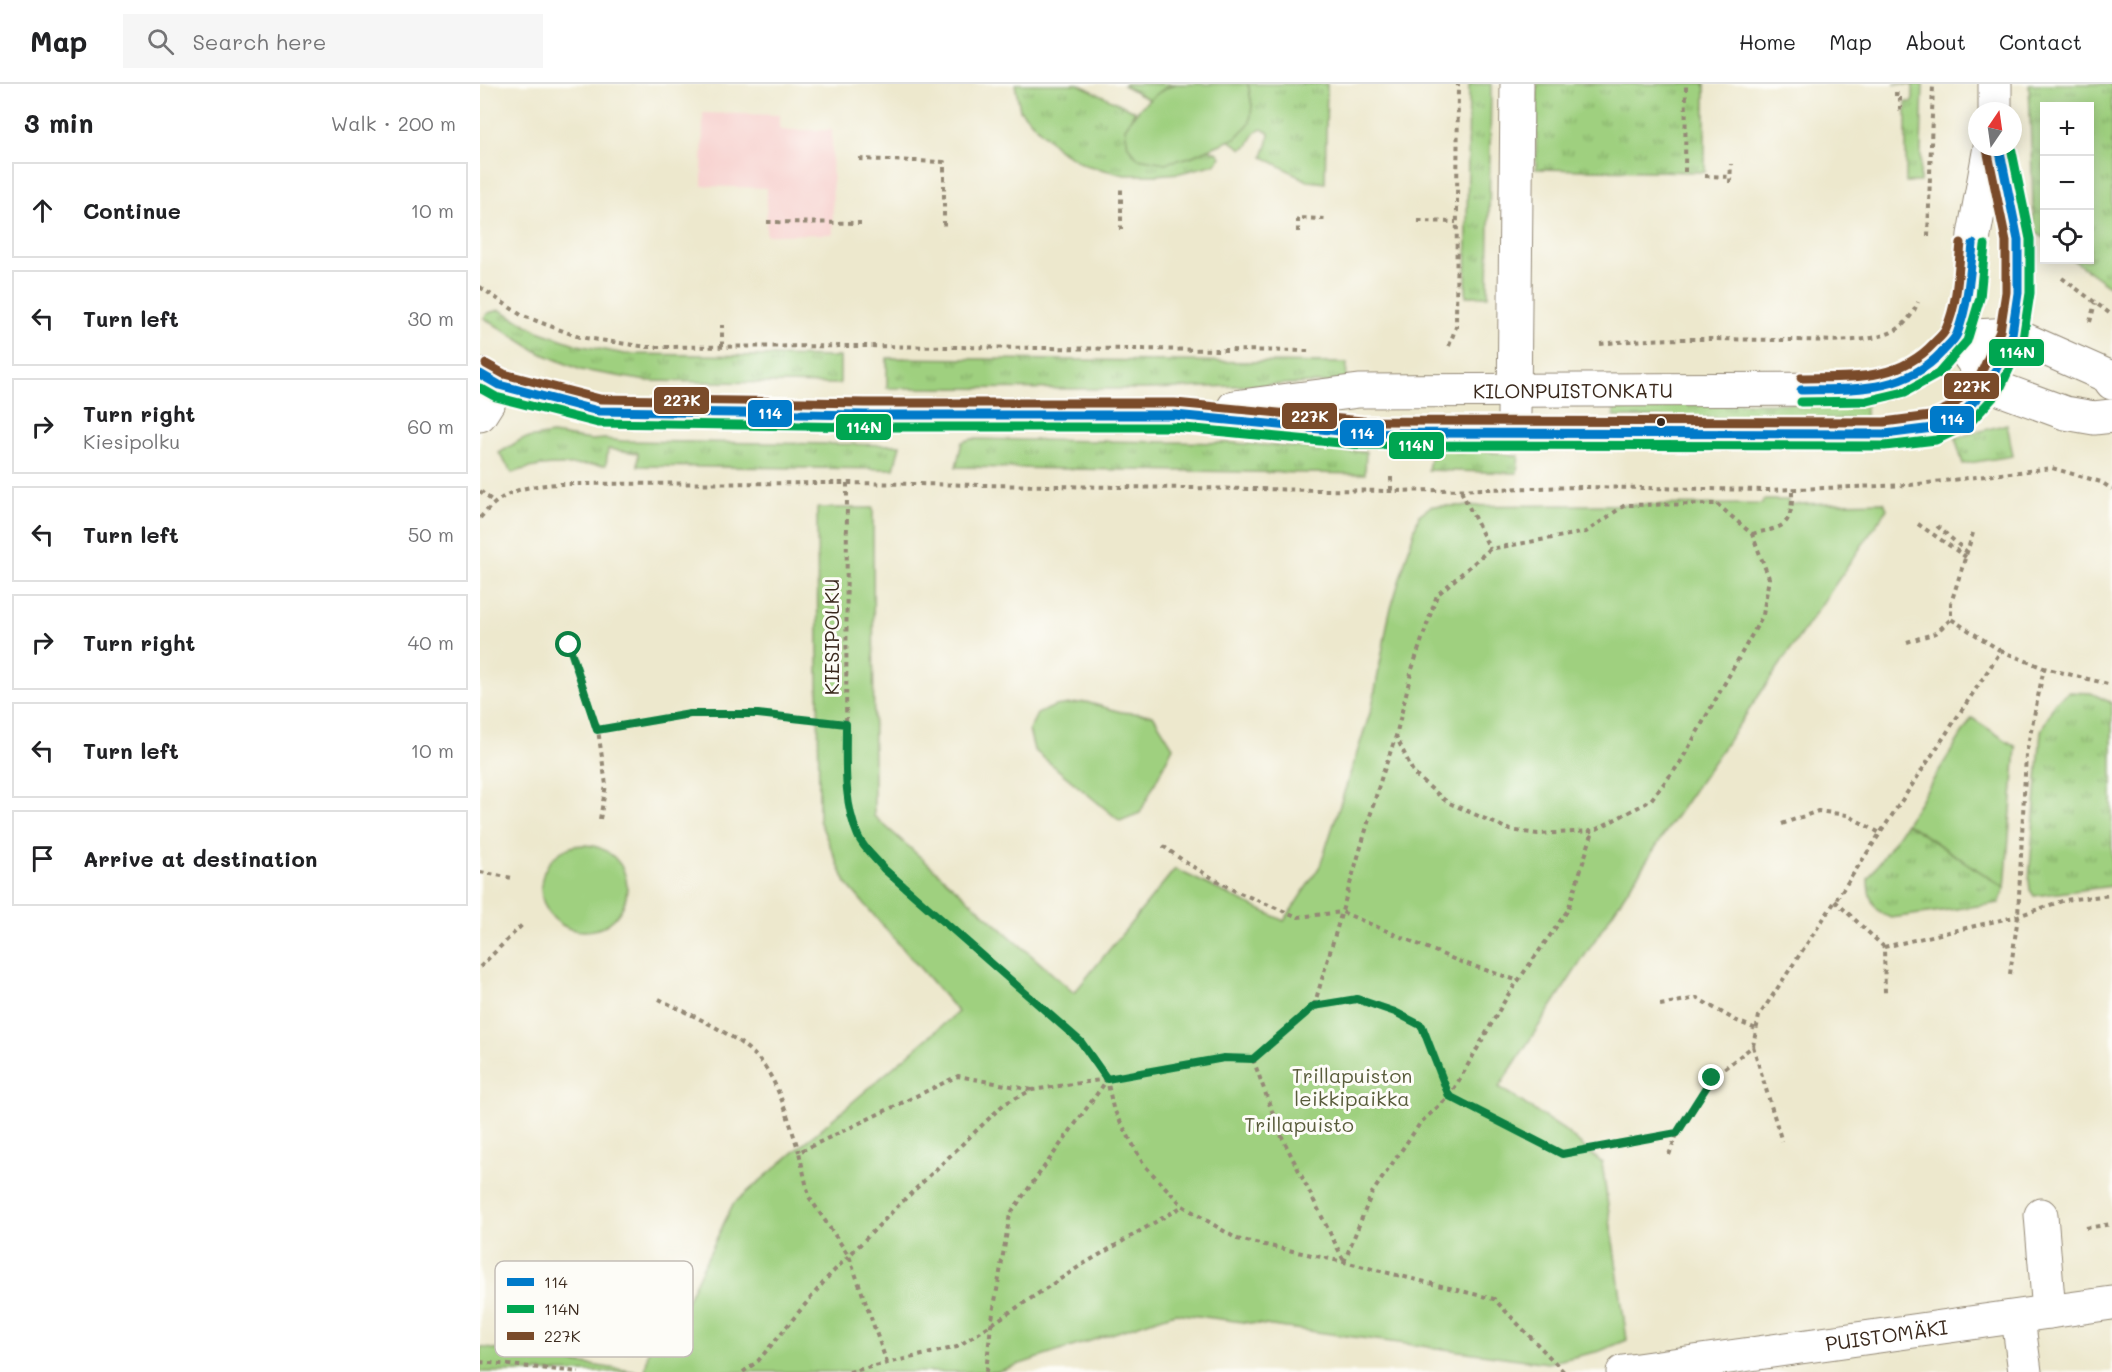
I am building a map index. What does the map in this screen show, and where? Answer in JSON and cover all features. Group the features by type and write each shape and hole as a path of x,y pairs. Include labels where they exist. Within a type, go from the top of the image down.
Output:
{"street":[{"path":"1514,433 1517,84"},
{"path":"1995,84 1995,102"},
{"path":"1956,337 1968,296 1974,235 1988,156"},
{"name":"KILONPUISTONKATU","path":"489,379 598,411 853,415 1175,415 1361,433 1885,434 1933,428 1961,415 1989,385 2012,334 2019,293 2018,240 2001,156"},
{"path":"1956,337 2012,334 2107,376 2112,384"},
{"path":"1956,337 1989,385 2065,413 2094,418 2112,416"},
{"name":"KILONPUISTONKATU","path":"1175,415 1359,391 1864,389 1900,381 1930,365 1956,337"},
{"path":"480,415 489,379"},
{"path":"2025,1372 2034,1315 2041,1215"},
{"name":"PUISTOMÄKI","path":"1623,1372 2112,1303"}],"path":[{"path":"1449,346 1456,327 1458,84"},
{"path":"1686,84 1686,171"},
{"path":"1928,237 1933,84"},
{"path":"1894,94 1900,94 1900,111"},
{"path":"859,159 944,162 944,227"},
{"path":"1730,183 1731,164"},
{"path":"1705,176 1731,177"},
{"path":"1121,187 1121,230"},
{"path":"1298,232 1298,218 1325,219"},
{"path":"1418,221 1456,222"},
{"path":"767,222 861,223"},
{"path":"480,287 521,315 579,337 647,347 1318,351"},
{"path":"1600,344 1661,339 1837,340 1872,338 1893,332 1912,317 1922,294"},
{"path":"722,326 722,346"},
{"path":"1439,350 1449,346 1514,347"},
{"path":"480,518 494,502 524,486 557,484 847,483 1461,491 1583,487 1792,490 1910,484 2052,468 2101,482 2112,489"},
{"name":"KIESIPOLKU","path":"847,483 846,758 849,804 858,837 884,869 1081,1042 1107,1079"},
{"path":"1752,534 1784,524 1790,514 1792,490"},
{"path":"480,491 494,502"},
{"path":"1461,491 1490,549"},
{"path":"1314,1006 1381,779 1396,736 1412,669 1437,595 1490,549 1586,532 1625,505 1717,504 1752,534 1769,578 1763,615 1680,763 1650,801 1593,831 1538,834 1510,830 1447,802 1414,774 1396,736"},
{"path":"1918,524 1965,557"},
{"path":"1937,526 1967,552"},
{"path":"1906,642 1936,633 1951,619 1952,603 1973,533"},
{"path":"1951,619 2001,651 2044,668 2112,685"},
{"path":"569,645 597,730 606,785 600,819"},
{"path":"1782,1142 1753,1046 1759,1016 2001,651"},
{"path":"2010,974 2018,916 2026,754 2044,668"},
{"path":"597,730 690,714 758,714 846,724"},
{"path":"1782,824 1818,811 1847,815 1880,833"},
{"path":"1344,1262 1372,1192 1421,1122 1449,1096 1508,995 1568,910 1593,831"},
{"path":"1163,846 1185,862 1235,891 1298,917 1342,912 1458,962 1519,981"},
{"path":"480,872 512,878"},
{"path":"1884,947 2018,916 2065,900 2112,895"},
{"path":"1835,901 1884,947 1885,993"},
{"path":"480,967 522,925"},
{"path":"1660,1005 1697,998 1735,1020 1756,1029"},
{"path":"660,999 738,1040 766,1068 783,1104 799,1152 809,1197 849,1256 887,1363"},
{"path":"743,1372 758,1361 828,1277 1004,1104 1032,1090 1224,1058 1253,1059 1314,1006 1357,999 1395,1012 1422,1026 1449,1096 1562,1154 1677,1133"},
{"path":"1669,1155 1677,1133 1712,1078 1753,1046"},
{"path":"1253,1059 1280,1133 1344,1262"},
{"path":"799,1152 958,1077 1032,1090"},
{"path":"1107,1079 1113,1108 1144,1165 1183,1206 1237,1239 1344,1262 1494,1299 1564,1372"},
{"path":"986,1372 991,1325 1010,1214 1107,1079"},
{"path":"849,1372 957,1347 1080,1266 1183,1206"},
{"path":"480,1362 579,1372"}],"shaded area":[{"path":"703,113 780,115 780,130 832,130 833,234 766,235 767,188 702,186"}],"green space":[{"path":"1015,84 1078,84 1135,111 1125,128 1190,157 1208,149 1218,153 1221,157 1215,164 1180,173 1155,175 1125,175 1085,165 1059,150 1020,110"},
{"path":"1176,84 1165,88 1150,100 1123,85"},
{"path":"1176,84 1248,84 1252,106 1250,123 1235,138 1190,157 1165,163 1138,158 1128,146 1125,128 1147,102"},
{"path":"1248,84 1327,84 1325,183 1308,181 1263,157 1269,133 1262,129 1255,132 1248,146 1242,149 1229,140 1235,138 1252,106"},
{"path":"1469,84 1491,84 1488,296 1466,296"},
{"path":"1537,84 1705,84 1705,172 1536,169"},
{"path":"1894,84 1923,84 1920,182 1906,182 1906,102 1913,102 1913,85"},
{"path":"2029,84 2112,84 2112,288 2079,264 2094,264 2094,102 2040,102 2040,235 2034,231"},
{"path":"500,310 538,331 578,345 625,354 840,357 840,384 647,381 581,370 540,353 484,318 488,313"},
{"path":"887,358 1347,363 1346,382 1151,389 887,388"},
{"path":"1614,402 1866,404 1866,419 1614,417"},
{"path":"2007,424 2013,456 1963,464 1955,438"},
{"path":"552,434 591,440 622,441 900,445 894,469 638,466 638,453 608,449 606,465 546,466 512,473 499,453 522,439"},
{"path":"971,439 1233,443 1366,452 1365,474 956,467 962,442"},
{"path":"1433,443 1519,456 1517,473 1428,470"},
{"name":"Trillapuisto","path":"1763,500 1788,500 1788,504 1884,502 1887,509 1670,825 1499,1087 1564,1130 1602,1163 1627,1340 1600,1351 1548,1363 1175,1313 996,1372 645,1372 647,1357 693,1357 693,1288 733,1204 958,1012 846,883 819,820 817,508 873,508 874,816 1074,993 1175,869 1284,921 1320,866 1372,707 1389,615 1419,515 1431,506 1762,504"},
{"path":"2069,692 2091,693 2112,703 2112,886 2034,896 2030,890 2029,880 2041,731 2055,702"},
{"path":"1086,702 1121,712 1153,715 1173,747 1140,813 1120,821 1034,750 1029,730 1037,714 1055,706"},
{"path":"1972,718 2016,747 2005,888 1906,823"},
{"path":"1906,823 2005,888 1999,903 1891,918 1880,912 1871,898 1868,879"},
{"path":"584,845 600,849 614,858 623,872 627,888 623,904 614,918 600,927 584,931 568,927 554,918 545,904 541,888 545,872 554,858 568,849"},
{"path":"480,1347 495,1349 495,1357 571,1357 570,1362 639,1372 480,1372"}],"transit line":[{"name":"227K","path":"486,364 504,374 600,399 864,403 1175,403 1362,421 1884,422 1930,416 1954,405 1979,378 2000,331 2006,292 2006,241 1988,156"},
{"name":"114","path":"480,374 499,385 598,411 864,415 1175,415 1361,433 1885,434 1933,428 1961,415 1989,385 2012,334 2018,293 2018,240 2001,156"},
{"name":"114N","path":"480,388 496,397 598,423 864,427 1174,427 1361,445 1885,446 1936,440 1968,425 1999,391 2023,339 2030,293 2030,239 2013,156"},
{"name":"227K","path":"1801,378 1872,375 1905,365 1920,356 1942,335 1950,319 1957,287 1961,243"},
{"name":"114","path":"1801,390 1877,386 1911,375 1927,365 1957,334 1966,301 1973,244"},
{"name":"114N","path":"1801,402 1867,401 1905,392 1938,374 1967,341 1980,298 1985,245"}],"route":[{"path":"569,645 597,730 690,714 758,714 846,724 849,804 858,837 884,869 1081,1042 1107,1079 1224,1058 1253,1059 1314,1006 1357,999 1395,1012 1422,1026 1449,1096 1562,1154 1677,1133 1712,1078"}],"park label":[{"name":"Trillapuiston leikkipaikka","path":"1352,1086"}]}
